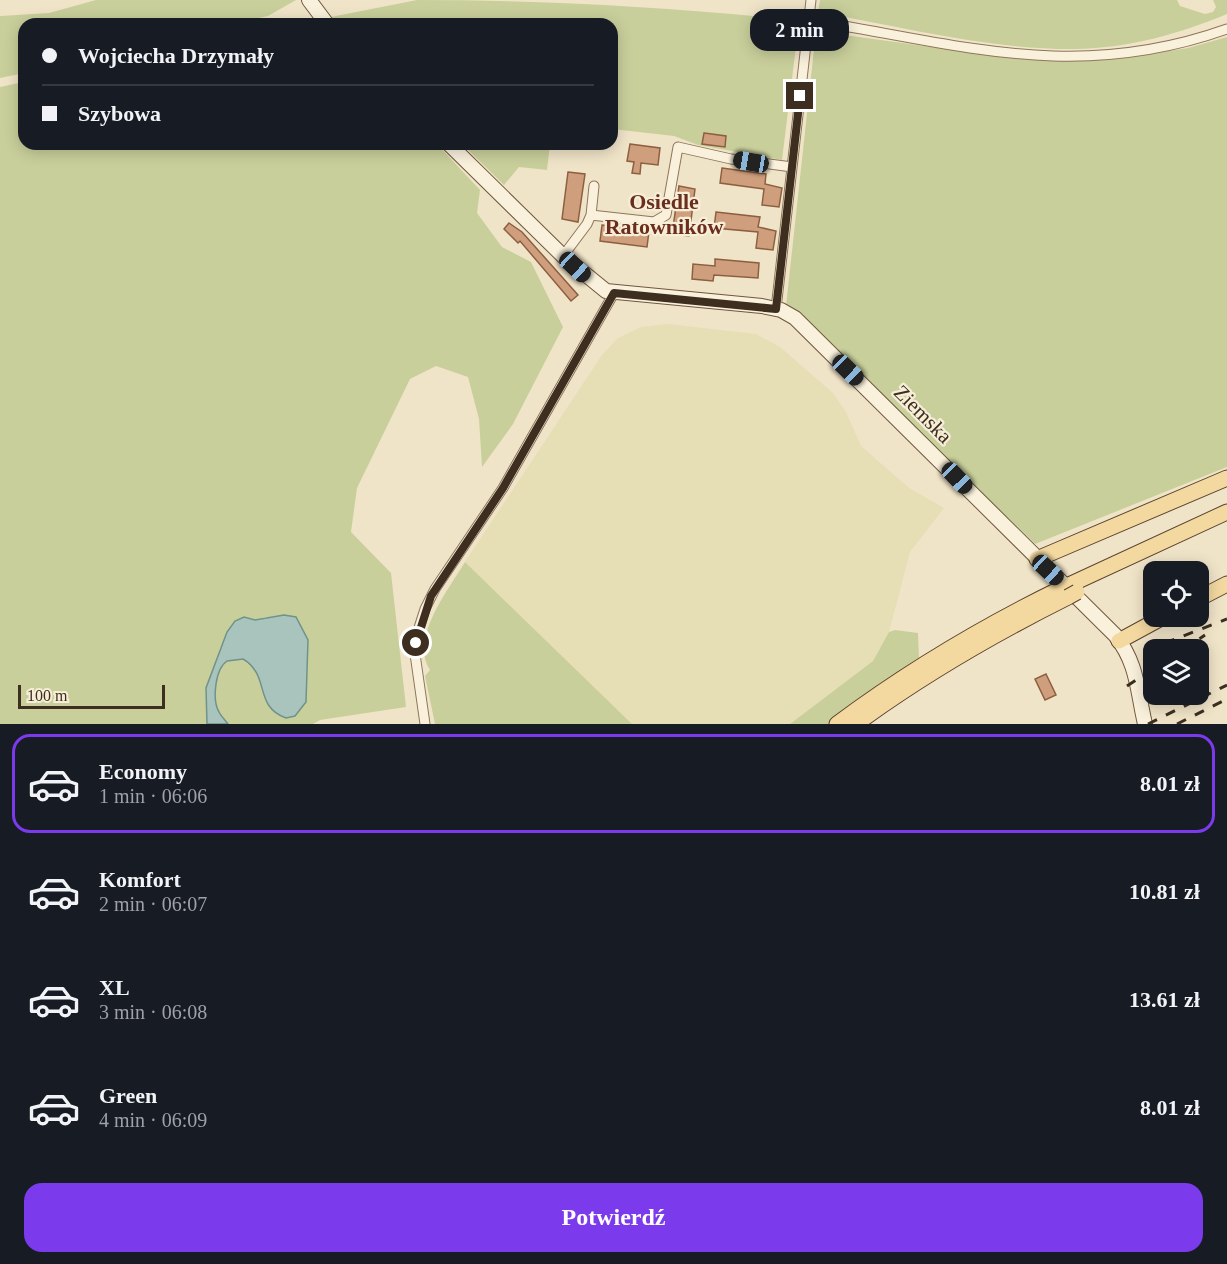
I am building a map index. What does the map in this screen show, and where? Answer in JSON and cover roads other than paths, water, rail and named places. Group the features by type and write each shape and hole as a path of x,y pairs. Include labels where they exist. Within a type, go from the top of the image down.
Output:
{"main road":[{"path":"1036,559 1227,478"},
{"path":"837,724 910,673 963,640 1226,521"},
{"path":"1209,593 1227,584"},
{"path":"856,724 914,683 1069,591"},
{"path":"1119,641 1145,627"}],"street":[{"path":"309,0 322,18"},
{"path":"776,309 811,0"},
{"path":"809,20 956,47 1018,56 1069,58 1117,55 1185,44 1227,29"},
{"path":"591,215 654,222 662,220 666,215 678,147 741,160 792,167"},
{"name":"Ziemska","path":"455,150 563,256 598,286 614,293 776,309 800,322 1119,641 1139,686 1145,724"},
{"path":"563,256 591,215 594,186"},
{"path":"425,724 415,654 417,634 428,602 499,495 614,293"}],"water":[{"path":"284,615 296,617 308,640 306,702 295,716 286,718 276,713 265,699 252,666 243,659 227,661 217,677 215,693 217,707 228,724 207,724 206,688 227,632 235,621 244,617 255,620"}],"railway":[{"path":"1175,639 1227,619"},
{"path":"1199,639 1205,635"},
{"path":"1127,686 1143,675"},
{"path":"1148,724 1227,685"},
{"path":"1177,724 1227,699"}],"district":[{"name":"Osiedle Ratowników","path":"664,214"}]}
